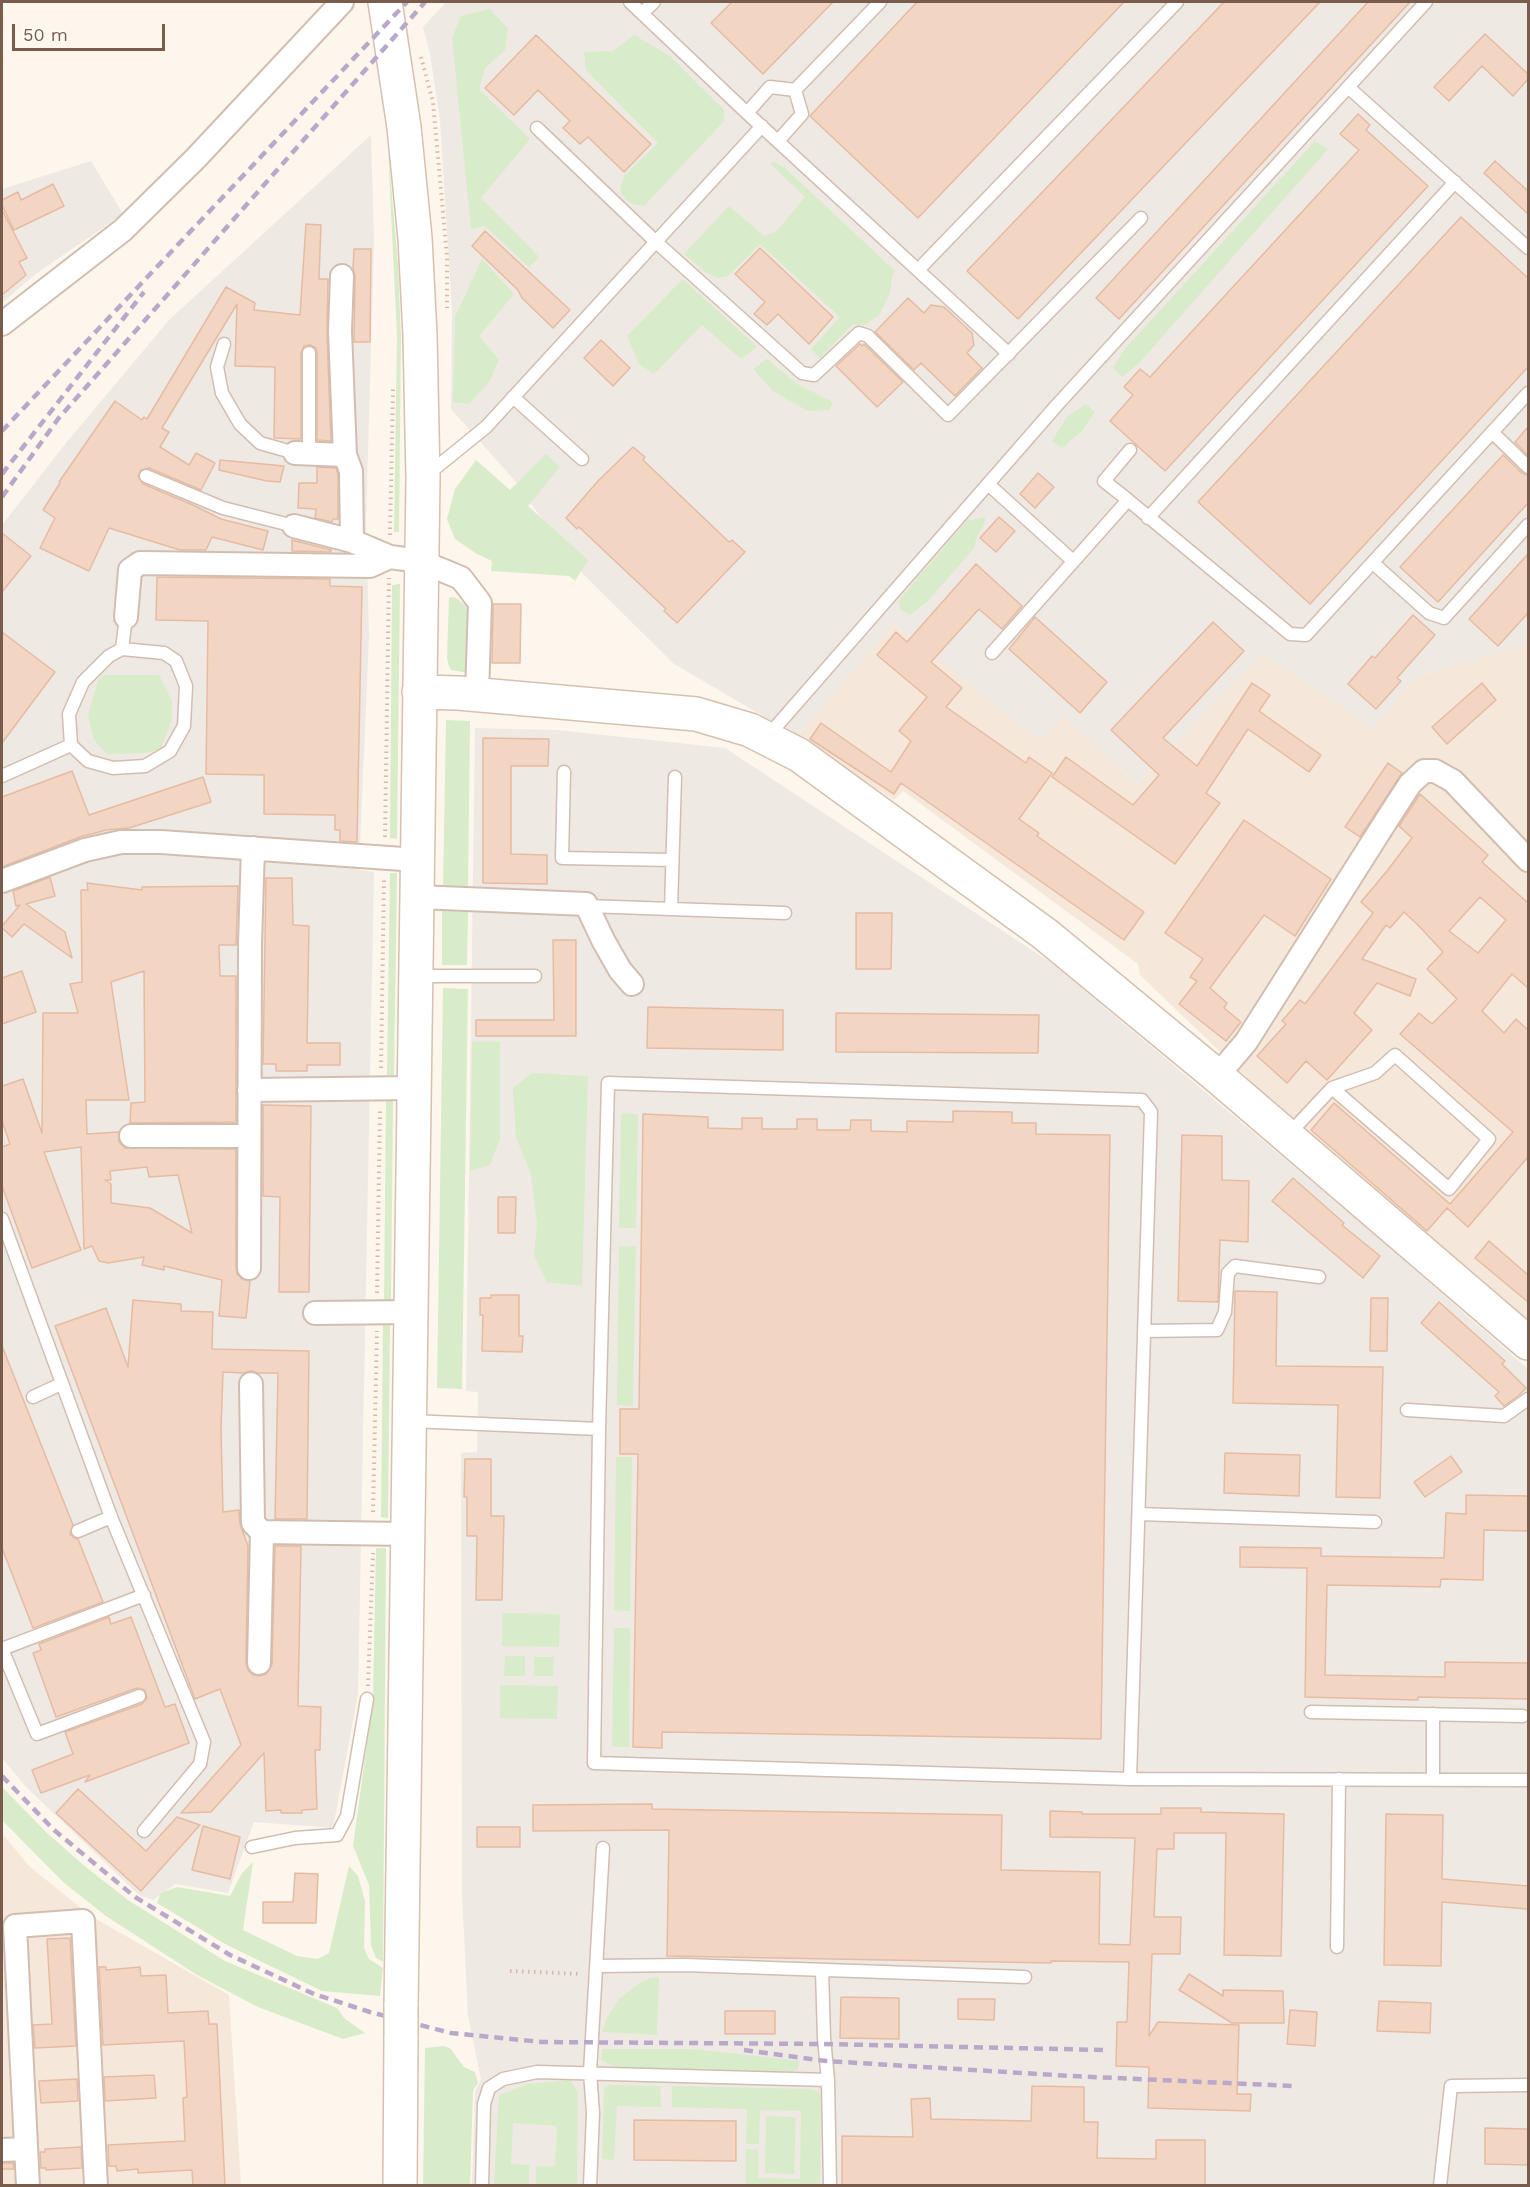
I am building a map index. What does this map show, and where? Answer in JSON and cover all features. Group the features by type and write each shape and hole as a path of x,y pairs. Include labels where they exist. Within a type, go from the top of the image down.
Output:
{"main road":[{"path":"385,2 404,127 414,226 420,335 423,478 405,559 419,692 400,2186"},
{"path":"419,692 477,694 696,714 750,730 809,762 1045,934 1217,1076 1528,1343"}],"street":[{"path":"2,324 123,230 196,158 342,2"},
{"path":"342,276 340,331 345,455 351,471 352,541"},
{"path":"302,453 345,455"},
{"path":"294,526 352,541 461,578 480,603 477,694"},
{"path":"126,617 129,570 140,563 370,566 405,559"},
{"path":"1217,1076 1246,1042 1410,784 1424,771 1435,771 1453,781 1528,860"},
{"path":"2,881 85,850 121,842 160,842 417,860"},
{"path":"249,1268 250,943 254,848"},
{"path":"417,897 586,904 620,970 632,984"},
{"path":"249,1090 414,1088"},
{"path":"131,1136 249,1136"},
{"path":"315,1313 412,1312"},
{"path":"251,1384 253,1523 262,1532 409,1534"},
{"path":"259,1663 262,1532"},
{"path":"28,2186 26,2149 11,2024 9,1935 15,1926 83,1921 96,2186"},
{"path":"2,2150 26,2149"}],"lane":[{"path":"630,2 1009,354"},
{"path":"642,14 654,2"},
{"path":"795,90 880,2"},
{"path":"918,270 1177,2"},
{"path":"766,738 1065,396 1426,2"},
{"path":"747,113 770,87 795,90"},
{"path":"1348,87 1528,248"},
{"path":"778,141 802,114 795,90"},
{"path":"423,478 486,427 762,126"},
{"path":"537,128 656,242 802,373 814,375 859,333 868,336 948,415 1142,218"},
{"path":"1148,518 1455,182"},
{"path":"224,344 217,367 222,393 240,424 260,442 302,453 309,353"},
{"path":"1130,450 1104,481 1290,634 1306,635 1528,393"},
{"path":"513,397 582,459"},
{"path":"1492,432 1528,467"},
{"path":"146,476 223,507 294,526"},
{"path":"988,484 1073,561"},
{"path":"992,653 1128,500"},
{"path":"1372,563 1429,613 1444,618 1528,525"},
{"path":"122,649 126,617"},
{"path":"122,649 164,654 176,661 186,686 184,726 170,751 145,766 113,768 88,761 71,745 69,714 83,682 109,657 122,649"},
{"path":"2,776 71,745"},
{"path":"564,772 562,858 672,860"},
{"path":"670,909 675,777"},
{"path":"587,906 785,913"},
{"path":"416,976 535,976"},
{"path":"1287,1136 1332,1088 1375,1073 1395,1055 1489,1138 1449,1189 1332,1088"},
{"path":"1130,1779 1151,1112 1142,1100 608,1083 599,1429 594,1763 1130,1779 1528,1780"},
{"path":"2,1220 111,1517 204,1742 200,1764 144,1831"},
{"path":"1144,1331 1217,1330 1225,1312 1228,1273 1235,1266 1319,1277"},
{"path":"33,1397 61,1384"},
{"path":"1407,1410 1504,1416 1528,1399"},
{"path":"410,1421 599,1429"},
{"path":"1139,1514 1375,1522"},
{"path":"78,1531 111,1517"},
{"path":"139,1696 37,1734 2,1649 144,1595"},
{"path":"252,1847 295,1838 337,1835 347,1816 367,1699"},
{"path":"1311,1712 1523,1716"},
{"path":"1433,1714 1433,1780"},
{"path":"1337,1947 1339,1779"},
{"path":"590,2186 593,2113 590,2072 603,1848"},
{"path":"596,1970 685,1965 1025,1977"},
{"path":"822,1970 828,2080 830,2186"},
{"path":"482,2186 484,2104 489,2088 503,2079 537,2072 590,2072 616,2075 828,2080"},
{"path":"1440,2186 1451,2086 1528,2085"}],"path":[{"path":"510,1971 596,1970"}],"shaded area":[{"path":"446,2 1528,2 1528,643 1417,677 1373,729 1262,654 1137,784 1065,717 1039,740 894,624 797,736 674,664 575,566 515,481 451,409 452,311 440,120 430,54 423,27"},
{"path":"371,135 374,241 366,522 369,636 359,870 374,872 358,1694 333,1828 254,1822 228,1893 176,1884 153,1900 139,1895 27,1788 2,1758 2,525 66,443 170,319"},
{"path":"91,161 123,214 37,273 2,303 2,189"},
{"path":"894,623 1039,740 1065,717 1137,784 1262,653 1373,728 1417,677 1528,643 1528,1320 1429,1238 1260,1090 1140,975 1138,964 903,791 894,800 797,736"},
{"path":"475,728 557,730 725,748 1053,964 1367,1228 1528,1369 1528,2185 472,2185 475,2092 481,2079 468,2016 462,1894 461,1453 477,1452 478,1392 466,1391"},
{"path":"2,1833 29,1866 91,1916 229,1995 241,2185 2,2185"}],"green space":[{"path":"490,9 508,29 505,50 485,68 479,89 530,139 481,198 539,257 529,267 485,226 471,229 452,38 461,16"},
{"path":"634,35 670,56 724,110 724,121 644,206 632,204 625,199 620,189 624,176 658,143 586,70 584,52 613,51"},
{"path":"1315,141 1328,149 1139,363 1122,377 1113,368 1124,350"},
{"path":"388,149 398,265 401,336 399,532 394,532 397,336"},
{"path":"775,162 787,170 895,271 892,276 890,293 879,315 865,325 852,325 820,358 811,349 840,317 760,244 728,276 719,278 707,273 684,254 729,206 764,236 777,231 805,197 770,163"},
{"path":"482,259 514,294 479,336 499,360 489,382 469,404 453,402 455,317"},
{"path":"683,279 757,347 741,359 702,325 654,374 639,364 627,336"},
{"path":"767,359 797,384 833,402 829,410 808,411 773,391 753,369"},
{"path":"1086,404 1095,412 1081,432 1062,448 1052,441 1067,417"},
{"path":"546,454 560,467 528,506 588,560 575,581 569,576 491,571 492,561 455,539 447,519 455,489 476,460 510,490"},
{"path":"985,517 974,548 928,601 910,615 901,610 898,601 967,521"},
{"path":"400,584 397,839 390,838 392,585"},
{"path":"449,598 469,608 468,673 451,670 447,658"},
{"path":"104,675 159,675 172,701 172,720 160,750 107,754 94,740 88,715 98,681"},
{"path":"446,720 470,721 468,887 443,887"},
{"path":"390,873 397,873 394,1075 387,1075"},
{"path":"442,911 468,912 467,965 442,965"},
{"path":"443,988 468,989 462,1389 437,1388"},
{"path":"472,1042 500,1042 500,1138 490,1165 470,1171"},
{"path":"532,1073 588,1076 582,1286 547,1282 534,1256 537,1224 531,1175 516,1137 513,1088"},
{"path":"386,1100 393,1100 391,1302 384,1301"},
{"path":"621,1114 638,1114 636,1228 619,1228"},
{"path":"619,1246 636,1246 633,1406 617,1405"},
{"path":"383,1323 390,1323 388,1518 381,1517"},
{"path":"616,1457 632,1457 630,1611 614,1610"},
{"path":"376,1548 386,1548 383,1962 376,1958 371,1945 369,1885 353,1846 373,1700"},
{"path":"502,1613 560,1614 559,1647 502,1646"},
{"path":"614,1628 630,1628 629,1747 612,1747"},
{"path":"505,1656 525,1656 525,1676 504,1676"},
{"path":"534,1657 554,1657 553,1676 534,1676"},
{"path":"500,1685 558,1686 557,1719 500,1718"},
{"path":"2,1787 47,1833 128,1900 225,1961 337,2008 344,2018 365,2033 343,2039 258,2007 197,1975 106,1916 63,1882 2,1820"},
{"path":"253,1862 243,1930 297,1956 318,1959 329,1953 349,1866 358,1876 365,1901 364,1948 369,1959 383,1968 380,1996 322,1991 227,1945 157,1903 161,1893 177,1887 230,1896 242,1873"},
{"path":"659,1977 657,2035 602,2032 608,2016 619,1999 641,1982"},
{"path":"443,2046 450,2048 464,2067 475,2072 478,2083 473,2091 470,2185 423,2185 425,2048"},
{"path":"602,2049 694,2049 800,2061 797,2070 791,2072 615,2067 601,2060"},
{"path":"571,2080 578,2093 577,2185 536,2185 536,2166 555,2166 557,2126 513,2123 511,2164 529,2165 529,2185 494,2185 499,2095 528,2084"},
{"path":"609,2085 660,2086 661,2107 617,2106 614,2160 602,2159 604,2088"},
{"path":"672,2086 817,2091 821,2096 820,2185 746,2185 746,2149 758,2150 758,2178 800,2179 801,2111 760,2110 759,2144 746,2144 747,2109 672,2107"},
{"path":"766,2116 796,2117 794,2174 765,2173"}],"building":[{"path":"732,2 833,2 763,74 711,23"},
{"path":"917,2 1124,2 918,218 810,116"},
{"path":"1224,2 1320,2 1018,319 967,271"},
{"path":"1368,2 1410,2 1119,319 1096,298"},
{"path":"1485,34 1528,74 1528,79 1513,96 1482,66 1449,101 1434,87"},
{"path":"536,35 651,144 624,172 588,137 580,144 563,128 570,121 538,90 514,115 485,88"},
{"path":"1358,114 1370,125 1366,130 1428,186 1165,471 1110,421 1133,395 1124,387 1140,369 1150,377 1359,150 1340,134"},
{"path":"1495,161 1528,191 1528,214 1484,173"},
{"path":"53,184 64,206 14,230 2,205 2,200 18,192 21,200"},
{"path":"2,210 27,258 19,262 26,275 2,295"},
{"path":"1461,217 1528,278 1528,367 1310,604 1198,502"},
{"path":"306,224 321,225 319,279 328,279 327,332 331,441 317,440 317,353 316,348 310,345 304,346 301,353 301,439 274,438 275,367 235,366 237,304 162,428 169,432 160,447 189,465 196,453 215,463 201,490 149,468 141,470 138,476 143,484 221,519 268,531 263,550 212,537 206,550 180,550 109,528 89,571 40,548 55,518 43,510 59,482 115,401 142,420 144,417 147,419 226,287 255,303 254,310 300,315"},
{"path":"485,231 570,310 553,328 522,298 518,290 472,246"},
{"path":"760,248 833,317 809,344 778,314 767,325 754,314 765,302 735,274"},
{"path":"354,249 371,249 370,342 354,342"},
{"path":"908,298 924,313 931,305 944,307 972,333 974,345 967,353 982,368 955,396 921,363 914,370 875,332"},
{"path":"601,340 630,368 613,386 584,358"},
{"path":"860,344 862,346 864,344 903,382 877,407 836,366"},
{"path":"1528,427 1528,456 1515,442"},
{"path":"633,447 645,457 643,460 729,542 732,540 745,552 677,623 664,611 666,609 579,527 577,529 566,518 598,481"},
{"path":"1503,455 1522,473 1528,475 1528,503 1438,602 1400,567"},
{"path":"220,460 284,466 280,482 267,481 219,470"},
{"path":"317,467 336,468 338,474 338,519 333,519 332,522 315,518 316,509 298,508 299,483 317,483"},
{"path":"1038,473 1054,487 1035,508 1020,494"},
{"path":"999,517 1015,531 996,552 980,538"},
{"path":"2,533 31,556 2,592"},
{"path":"292,540 331,550 331,552 292,551"},
{"path":"1528,554 1528,613 1498,646 1469,619"},
{"path":"976,564 1022,606 1002,629 979,609 931,662 962,688 946,707 1026,763 1029,757 1052,773 1019,819 1039,833 1037,836 1144,912 1124,940 901,783 894,794 810,739 821,723 891,772 911,741 899,731 927,697 877,655 896,632 907,642"},
{"path":"157,577 330,579 330,586 362,587 357,842 340,841 340,830 335,830 335,815 264,814 264,775 206,774 208,621 156,620"},
{"path":"493,604 521,604 520,663 492,663"},
{"path":"1413,615 1435,635 1397,678 1401,681 1376,709 1348,684 1372,656 1375,658"},
{"path":"1035,617 1107,682 1080,713 1009,649"},
{"path":"1213,622 1244,651 1163,738 1197,766 1252,683 1270,695 1259,711 1321,755 1309,772 1248,729 1206,793 1220,803 1175,864 1052,777 1066,757 1133,805 1159,775 1111,730"},
{"path":"2,632 55,672 2,743"},
{"path":"1482,683 1496,700 1447,744 1432,727"},
{"path":"483,738 549,739 548,766 511,766 511,854 547,855 547,884 483,883"},
{"path":"1388,763 1402,773 1360,837 1345,827"},
{"path":"72,771 89,815 203,777 211,802 129,828 106,830 80,837 2,867 2,797"},
{"path":"1420,794 1488,855 1482,862 1528,903 1528,988 1512,974 1482,1011 1504,1033 1516,1019 1528,1030 1528,1157 1468,1227 1447,1208 1427,1231 1311,1130 1334,1103 1450,1204 1513,1132 1400,1034 1419,1013 1432,1024 1457,999 1427,969 1443,952 1404,912 1390,928 1386,925 1362,959 1416,979 1410,996 1377,983 1354,1013 1372,1030 1327,1080 1306,1061 1287,1083 1257,1056 1286,1024 1282,1021 1300,1000 1305,1004 1373,913 1361,902 1412,838 1399,826","holes":["1480,897 1506,920 1478,953 1449,931"]},
{"path":"1244,820 1331,879 1295,936 1264,915 1210,988 1227,1003 1224,1008 1241,1022 1226,1041 1179,1004 1197,981 1190,977 1203,959 1165,933"},
{"path":"50,877 55,896 26,904 65,932 72,958 24,924 12,937 2,928 20,905 16,906 13,891"},
{"path":"266,878 292,878 293,925 309,926 307,1043 340,1043 340,1065 307,1065 307,1071 276,1071 276,1064 263,1064"},
{"path":"87,883 142,890 142,887 238,886 236,945 219,945 220,976 236,976 236,1122 130,1123 131,1103 145,1102 144,971 111,982 129,1100 86,1100 87,1134 119,1132 119,1142 125,1148 236,1149 236,1268 237,1274 242,1279 250,1281 246,1318 219,1316 222,1280 164,1266 164,1270 142,1265 144,1257 108,1263 99,1261 92,1246 84,1249 81,1147 44,1152 81,1250 32,1268 2,1186 2,1147 10,1144 2,1121 2,1086 23,1079 42,1133 43,1013 78,1013 70,984 82,982 81,890 88,890","holes":["147,1167 149,1177 178,1175 192,1233 150,1208 111,1203 111,1184 105,1180 111,1180 110,1171"]},
{"path":"856,913 892,913 891,969 856,969"},
{"path":"553,940 576,940 576,1036 476,1036 476,1020 554,1020"},
{"path":"22,971 36,1012 2,1024 2,978"},
{"path":"648,1007 783,1010 783,1050 647,1048"},
{"path":"836,1013 1039,1015 1038,1053 836,1052"},
{"path":"263,1105 311,1106 309,1292 279,1292 280,1197 263,1196"},
{"path":"953,1111 1012,1112 1012,1123 1036,1123 1036,1134 1110,1135 1101,1739 662,1732 662,1748 633,1747 638,1454 620,1454 620,1409 639,1409 643,1114 708,1117 708,1128 742,1129 742,1118 762,1118 762,1129 797,1129 797,1119 817,1119 817,1130 850,1130 851,1120 871,1120 871,1131 907,1132 907,1121 953,1122"},
{"path":"1182,1135 1222,1136 1222,1180 1249,1181 1248,1242 1220,1240 1218,1302 1178,1301"},
{"path":"1293,1178 1344,1223 1342,1225 1380,1256 1363,1278 1272,1201"},
{"path":"498,1197 516,1197 515,1233 498,1233"},
{"path":"1489,1241 1528,1275 1528,1302 1475,1258"},
{"path":"1235,1291 1277,1292 1276,1366 1383,1367 1380,1498 1336,1497 1338,1405 1233,1403"},
{"path":"491,1295 519,1295 519,1336 523,1336 522,1352 482,1351 483,1315 480,1315 480,1298 491,1298"},
{"path":"1371,1298 1388,1298 1387,1351 1370,1351"},
{"path":"133,1300 181,1304 181,1311 213,1312 212,1349 309,1351 307,1519 275,1519 278,1373 223,1372 221,1429 223,1512 239,1510 240,1524 248,1546 246,1663 253,1675 266,1674 272,1664 275,1546 301,1546 298,1706 321,1707 320,1750 315,1750 317,1809 302,1810 302,1813 281,1813 281,1810 266,1811 264,1753 211,1812 181,1813 241,1745 220,1689 195,1699 55,1326 106,1308 128,1367"},
{"path":"1439,1302 1505,1361 1502,1364 1526,1388 1518,1396 1504,1406 1495,1396 1499,1392 1421,1323"},
{"path":"2,1346 73,1525 70,1534 78,1539 103,1602 33,1628 2,1548"},
{"path":"1225,1453 1300,1455 1299,1496 1224,1493"},
{"path":"1451,1456 1462,1472 1425,1497 1414,1482"},
{"path":"465,1459 491,1459 491,1516 504,1516 502,1600 476,1600 477,1536 467,1536 467,1497 464,1497"},
{"path":"1466,1495 1528,1496 1528,1531 1484,1530 1483,1580 1441,1579 1440,1587 1327,1585 1325,1675 1445,1677 1445,1662 1528,1663 1528,1699 1418,1697 1418,1700 1305,1697 1307,1568 1240,1567 1240,1547 1321,1548 1321,1556 1444,1558 1446,1513 1466,1514"},
{"path":"109,1617 111,1624 131,1617 165,1707 175,1704 189,1743 85,1782 90,1775 41,1793 32,1770 73,1754 65,1732 142,1704 147,1698 145,1690 137,1688 56,1717 33,1653 41,1650 39,1644"},
{"path":"78,1789 146,1851 177,1817 200,1825 141,1891 56,1813"},
{"path":"652,1804 652,1809 1002,1815 1001,1870 1100,1872 1099,1944 1130,1945 1135,1838 1050,1837 1050,1811 1082,1812 1082,1814 1161,1814 1161,1808 1201,1808 1201,1812 1284,1814 1281,1956 1224,1955 1226,1833 1174,1833 1174,1849 1157,1849 1154,1917 1181,1917 1180,1954 1152,1954 1149,2036 1158,2022 1239,2025 1237,2094 1251,2094 1250,2111 1148,2108 1149,2067 1116,2066 1117,2022 1127,2022 1129,1962 1051,1961 1051,1963 667,1956 669,1830 533,1831 533,1805"},
{"path":"1386,1814 1443,1815 1442,1879 1528,1886 1528,1909 1442,1902 1441,1966 1384,1965"},
{"path":"203,1826 240,1837 230,1879 192,1870"},
{"path":"477,1827 520,1827 520,1847 477,1847"},
{"path":"295,1873 318,1874 316,1923 263,1923 263,1902 293,1902"},
{"path":"70,1938 76,2046 35,2048 33,2025 52,2024 47,1939"},
{"path":"99,1967 106,1967 106,1970 140,1967 141,1976 166,1975 168,2013 208,2011 209,2024 217,2024 225,2186 193,2186 192,2170 138,2173 138,2169 117,2171 116,2166 109,2166 108,2145 185,2141 183,2098 187,2097 184,2041 103,2045"},
{"path":"1189,1974 1223,1996 1223,1990 1283,1991 1284,2023 1232,2023 1179,1990"},
{"path":"841,1997 899,1998 899,2039 840,2038"},
{"path":"958,1999 995,1999 994,2020 958,2019"},
{"path":"1379,2001 1431,2003 1430,2033 1377,2031"},
{"path":"1290,2010 1317,2012 1315,2046 1287,2044"},
{"path":"725,2011 775,2011 775,2034 725,2034"},
{"path":"154,2075 156,2098 105,2101 104,2077"},
{"path":"77,2079 78,2101 41,2103 39,2081"},
{"path":"1032,2086 1084,2087 1084,2122 1098,2122 1097,2158 1156,2159 1156,2140 1205,2140 1205,2186 842,2186 842,2136 913,2137 911,2099 930,2098 931,2119 1031,2121"},
{"path":"634,2120 736,2121 736,2161 634,2160"},
{"path":"1485,2128 1528,2129 1528,2165 1485,2164"},
{"path":"81,2147 82,2168 46,2170 46,2168 41,2168 40,2152 45,2152 45,2149"},
{"path":"2,2163 13,2163 14,2169 2,2169"}],"railway":[{"path":"2,431 407,2"},
{"path":"2,497 58,419 425,2"},
{"path":"2,474 144,292"},
{"path":"2,1776 54,1830 135,1897 230,1955 314,1994 370,2012 451,2033 542,2042 824,2044 1105,2050"},
{"path":"744,2050 826,2061 1071,2076 1293,2086"}]}
